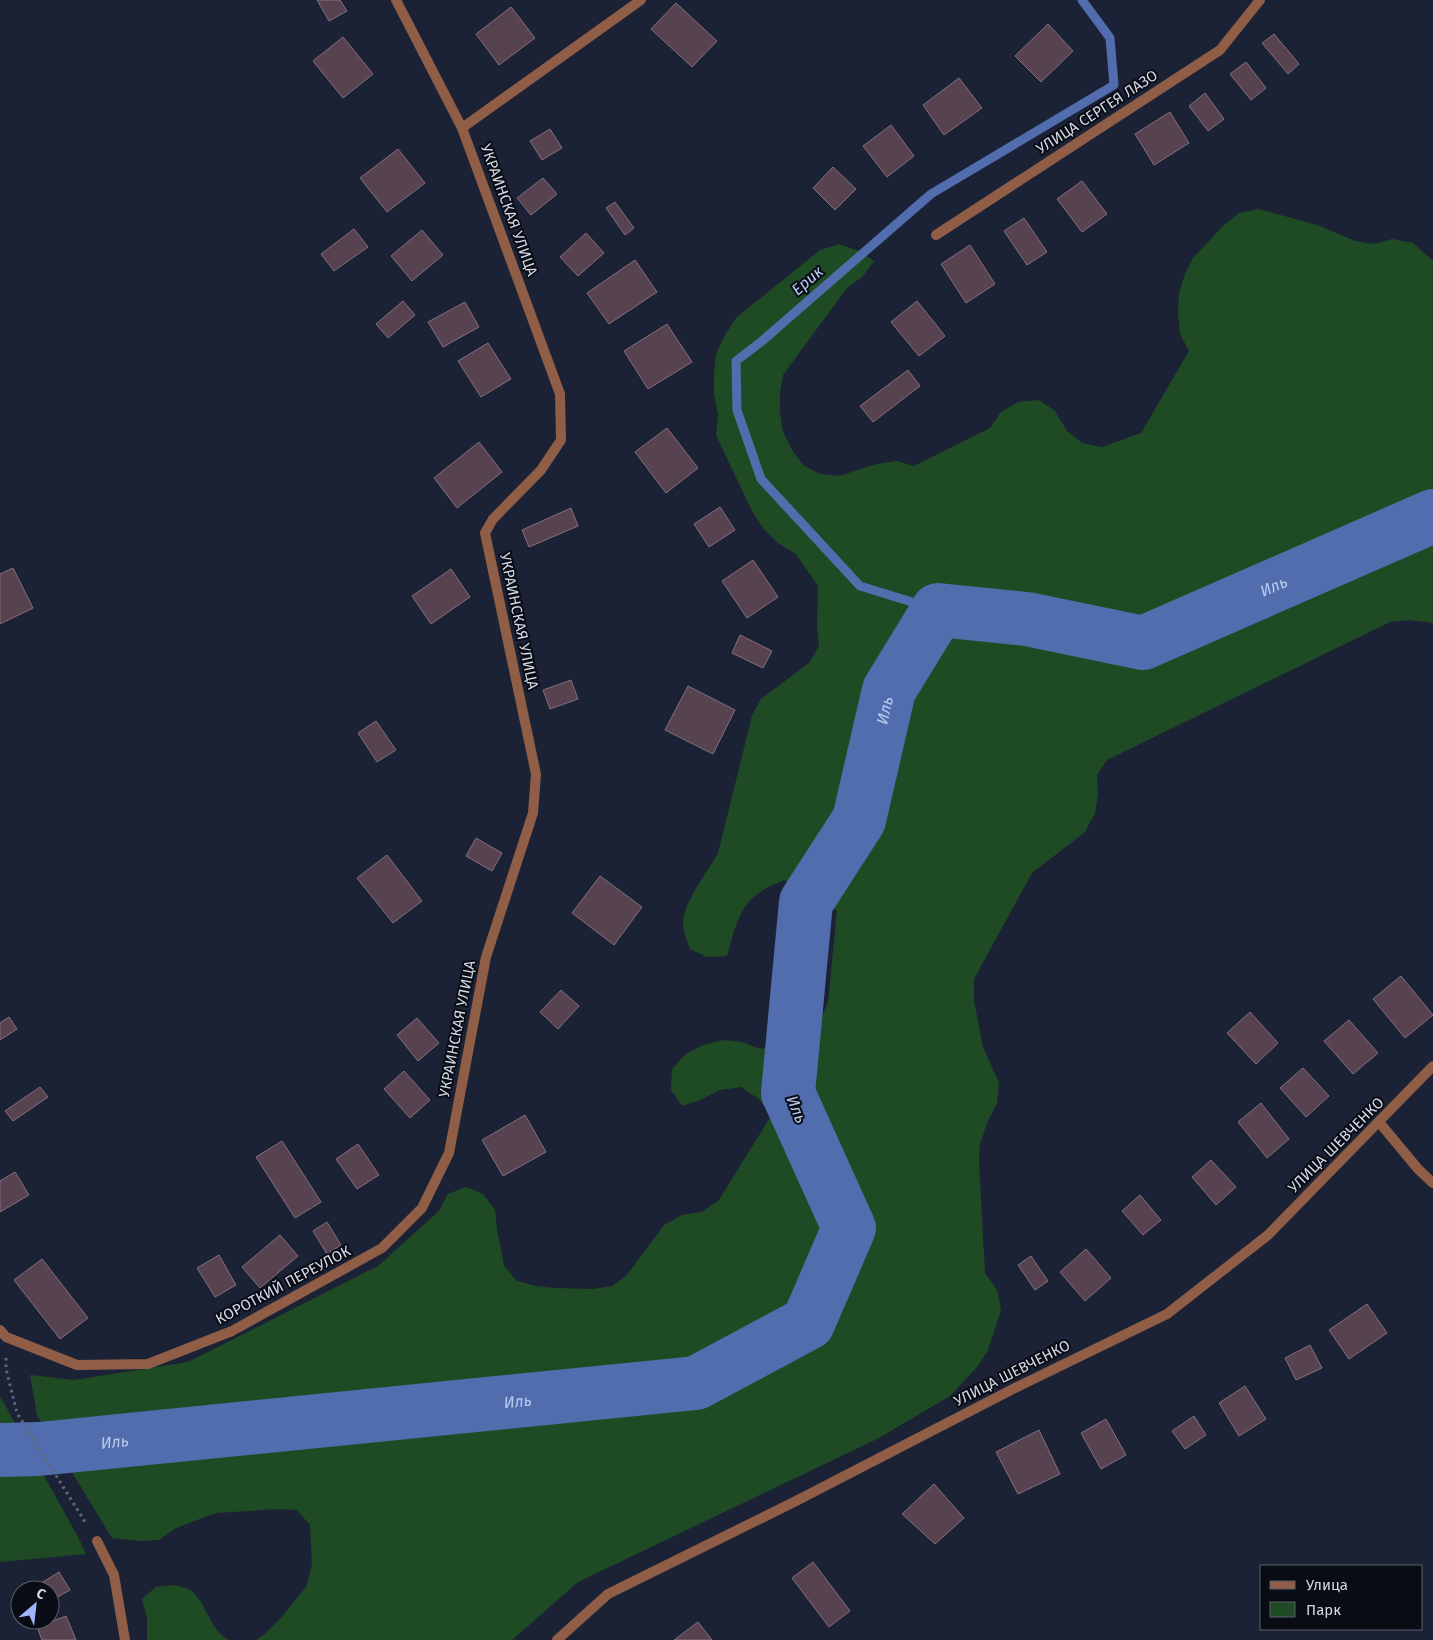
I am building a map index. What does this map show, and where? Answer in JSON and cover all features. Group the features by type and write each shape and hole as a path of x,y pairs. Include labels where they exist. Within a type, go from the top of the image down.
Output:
{"street":[{"name":"УКРАИНСКАЯ УЛИЦА","path":"396,0 462,128 560,394 561,440 541,470 492,519 486,534 536,774 533,813 486,957 449,1153"},
{"path":"462,128 642,0"},
{"name":"УЛИЦА СЕРГЕЯ ЛАЗО","path":"936,235 1220,50 1260,0"},
{"name":"УЛИЦА ШЕВЧЕНКО","path":"557,1640 608,1594 796,1501 1017,1387 1167,1314 1268,1234 1433,1066"},
{"path":"1379,1122 1418,1169 1433,1183"},
{"name":"КОРОТКИЙ ПЕРЕУЛОК","path":"3,1334 77,1365 148,1364 232,1331 382,1248 422,1208 449,1153"},
{"path":"96,1541 114,1575 126,1640"}],"path":[{"path":"3,1334 6,1369 18,1413 96,1541"}],"green space":[{"path":"1259,209 1320,226 1355,241 1374,244 1392,239 1413,243 1433,261 1433,623 1409,620 1390,622 1107,760 1097,775 1098,794 1095,813 1085,832 1032,873 974,979 974,1001 983,1047 999,1083 997,1103 980,1143 979,1164 985,1273 997,1290 1001,1310 988,1350 978,1366 950,1396 879,1438 578,1582 512,1640 256,1640 281,1618 306,1587 312,1565 310,1525 297,1510 277,1509 216,1513 176,1528 159,1540 140,1541 112,1538 37,1415 30,1375 74,1380 188,1362 378,1266 439,1211 448,1194 466,1187 483,1194 495,1210 504,1266 517,1281 555,1288 593,1289 612,1286 627,1275 664,1225 682,1215 702,1212 719,1200 771,1116 759,1099 741,1087 720,1090 682,1106 671,1090 672,1069 686,1054 703,1045 723,1040 742,1042 760,1049 810,1036 828,1002 837,911 784,880 770,886 750,900 739,918 727,956 707,957 690,949 683,926 686,908 718,853 752,716 761,699 809,663 819,646 817,626 818,586 796,554 778,543 763,528 752,511 716,435 718,415 714,394 714,373 716,354 736,318 820,250 839,244 859,251 874,261 862,277 847,288 783,375 780,413 783,432 792,450 803,465 820,474 839,476 877,464 896,461 914,466 990,428 1001,412 1018,402 1039,400 1055,411 1067,431 1082,443 1102,447 1141,433 1189,351 1180,334 1178,313 1179,293 1193,258 1222,227 1239,213"},
{"path":"0,1396 78,1537 86,1554 0,1562"},
{"path":"175,1585 193,1592 213,1625 229,1640 147,1640 147,1618 142,1599 156,1587"}],"building":[{"path":"317,0 340,0 347,11 329,21"},
{"path":"676,3 717,41 692,67 651,29"},
{"path":"511,7 535,38 499,65 476,34"},
{"path":"1048,24 1073,51 1041,82 1015,56"},
{"path":"1274,34 1299,64 1288,74 1262,43"},
{"path":"343,37 373,74 343,98 313,61"},
{"path":"1246,62 1266,88 1251,100 1230,74"},
{"path":"959,78 982,108 944,135 923,105"},
{"path":"1205,93 1224,119 1208,131 1189,106"},
{"path":"1170,112 1189,143 1154,165 1135,134"},
{"path":"891,125 914,156 887,177 863,146"},
{"path":"550,129 562,148 542,160 530,141"},
{"path":"398,149 425,183 387,212 360,178"},
{"path":"833,167 856,189 835,210 813,188"},
{"path":"543,178 557,194 531,215 517,198"},
{"path":"1082,181 1107,214 1082,232 1057,199"},
{"path":"615,202 634,228 625,235 606,208"},
{"path":"1024,218 1047,252 1027,265 1004,231"},
{"path":"354,229 368,247 334,271 321,254"},
{"path":"422,230 443,255 412,281 391,256"},
{"path":"586,233 604,253 578,276 560,257"},
{"path":"970,245 995,284 966,303 941,264"},
{"path":"635,260 657,292 609,324 587,293"},
{"path":"403,301 415,315 388,338 376,324"},
{"path":"917,301 945,336 919,356 891,322"},
{"path":"465,302 479,327 443,347 428,322"},
{"path":"667,324 692,362 648,389 624,351"},
{"path":"488,343 511,379 481,397 458,361"},
{"path":"908,370 920,386 873,422 860,406"},
{"path":"667,428 698,468 666,493 635,452"},
{"path":"479,442 502,472 457,508 434,478"},
{"path":"720,507 735,530 709,547 694,524"},
{"path":"571,508 578,526 529,547 522,530"},
{"path":"753,560 778,597 747,618 722,581"},
{"path":"13,568 33,608 0,624 0,574"},
{"path":"451,569 470,597 431,624 412,596"},
{"path":"740,635 772,651 763,668 732,653"},
{"path":"571,680 578,699 550,709 543,690"},
{"path":"688,686 735,710 713,754 665,730"},
{"path":"376,721 396,750 377,762 358,733"},
{"path":"476,838 502,853 492,871 466,856"},
{"path":"387,855 422,901 393,923 357,878"},
{"path":"600,876 642,907 614,945 572,913"},
{"path":"1401,976 1433,1015 1405,1038 1373,999"},
{"path":"561,990 579,1006 558,1029 540,1012"},
{"path":"1250,1012 1278,1043 1256,1064 1227,1033"},
{"path":"9,1017 17,1029 0,1040 0,1023"},
{"path":"417,1018 439,1043 418,1061 397,1035"},
{"path":"1349,1020 1378,1053 1353,1074 1324,1041"},
{"path":"1303,1068 1329,1096 1306,1117 1280,1088"},
{"path":"404,1071 430,1100 410,1118 384,1089"},
{"path":"40,1087 48,1097 13,1121 5,1111"},
{"path":"1261,1103 1289,1139 1267,1158 1238,1122"},
{"path":"525,1115 546,1152 503,1176 482,1140"},
{"path":"282,1141 321,1202 295,1218 256,1157"},
{"path":"358,1144 379,1175 357,1189 336,1159"},
{"path":"1211,1160 1236,1187 1216,1205 1192,1177"},
{"path":"15,1172 29,1195 0,1212 0,1181"},
{"path":"1140,1195 1161,1220 1143,1235 1122,1211"},
{"path":"327,1222 341,1245 327,1254 313,1231"},
{"path":"280,1235 298,1256 260,1288 242,1267"},
{"path":"1086,1249 1111,1278 1085,1301 1060,1272"},
{"path":"219,1255 236,1285 215,1297 197,1268"},
{"path":"1031,1256 1048,1281 1035,1290 1018,1265"},
{"path":"42,1259 88,1318 60,1339 14,1280"},
{"path":"1367,1304 1387,1333 1349,1359 1329,1330"},
{"path":"1310,1345 1322,1368 1296,1380 1285,1358"},
{"path":"1245,1386 1266,1419 1239,1436 1219,1403"},
{"path":"1194,1416 1206,1435 1185,1449 1172,1431"},
{"path":"1106,1419 1126,1455 1101,1469 1081,1433"},
{"path":"1039,1430 1060,1474 1018,1494 996,1452"},
{"path":"934,1484 964,1518 935,1544 902,1514"},
{"path":"813,1562 850,1611 829,1627 792,1578"},
{"path":"59,1572 70,1590 60,1596 60,1580 46,1580"},
{"path":"66,1616 76,1640 42,1640 38,1630 60,1630 60,1618"},
{"path":"698,1622 712,1640 674,1640"}],"waterway":[{"name":"Ерик","path":"938,610 860,586 761,479 737,410 736,361 762,341 931,194 1114,85 1110,38 1082,0"},
{"name":"Иль","path":"0,1450 39,1449 696,1383 808,1323 849,1228 788,1093 806,902 859,820 889,690 938,610 1027,619 1143,643 1433,516"}]}
